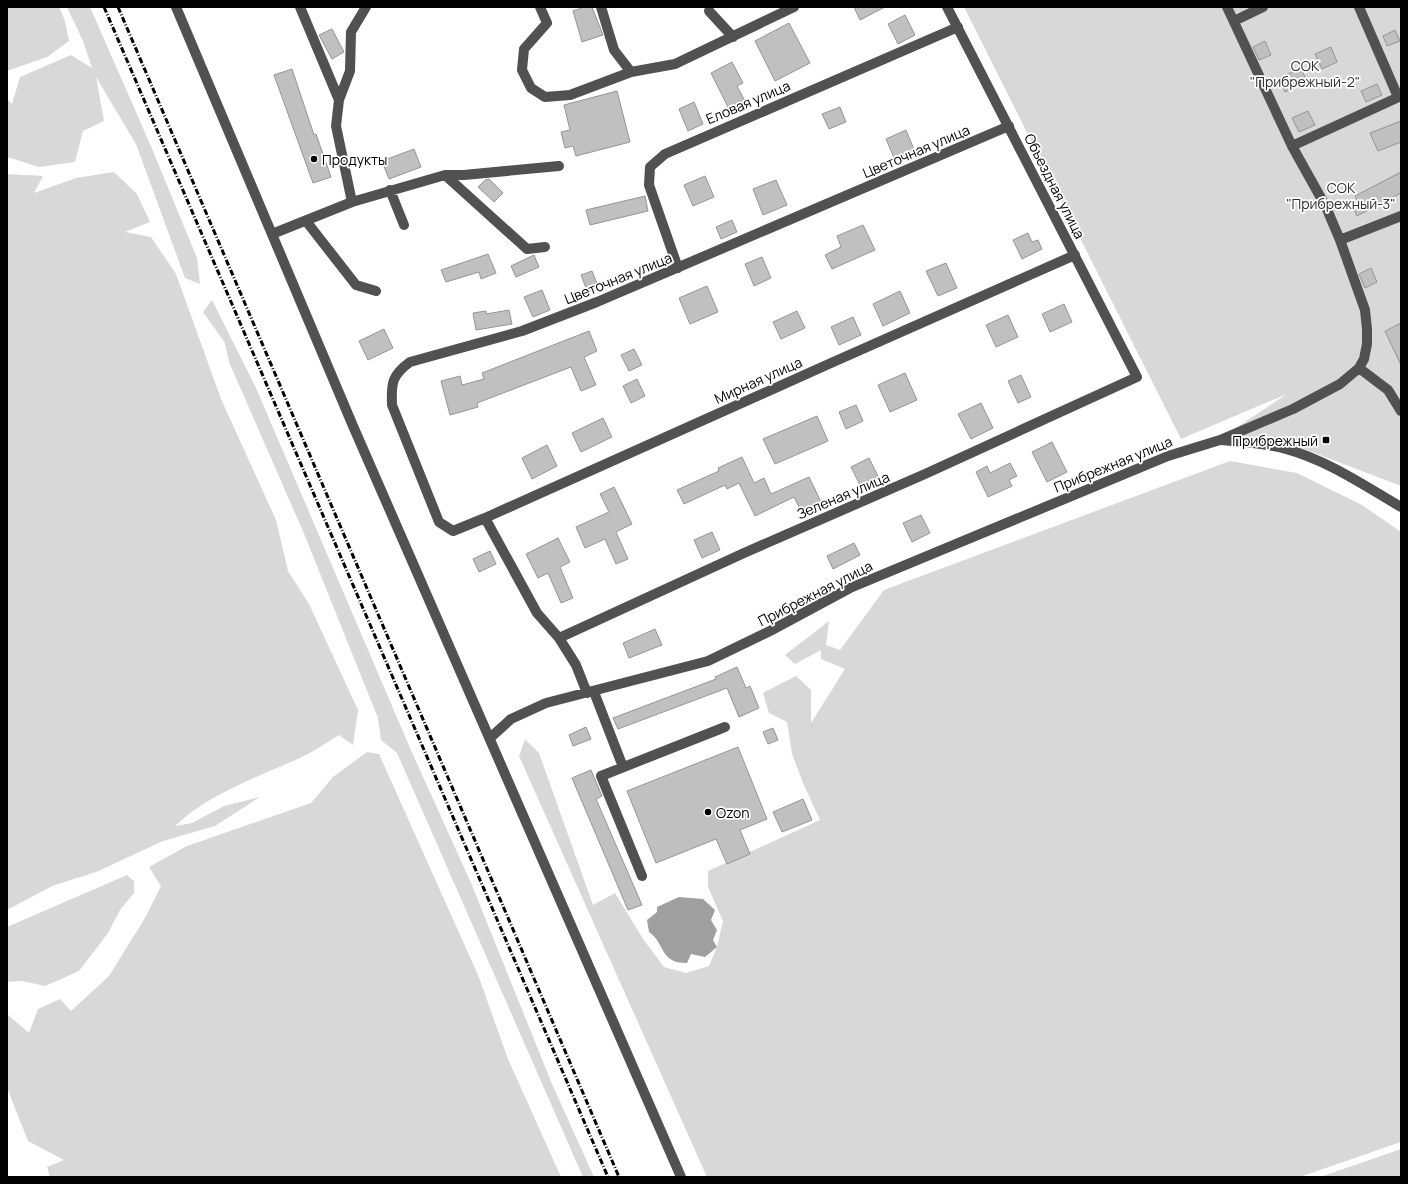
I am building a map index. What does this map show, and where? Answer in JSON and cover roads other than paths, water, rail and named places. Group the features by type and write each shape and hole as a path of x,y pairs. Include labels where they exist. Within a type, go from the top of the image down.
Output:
{"street":[{"path":"176,7 353,426 681,1177"},
{"path":"300,7 339,100"},
{"path":"352,202 336,126 339,100 350,71 351,32 366,7"},
{"path":"540,7 547,23 524,49 522,70 531,88 544,97 570,95 631,72 675,64 794,7"},
{"path":"601,7 614,50 631,72"},
{"name":"Объездная улица","path":"948,7 1138,377"},
{"path":"1227,7 1292,146 1326,207 1340,240 1364,310 1367,329 1364,359 1359,368 1388,390 1401,411"},
{"path":"1234,21 1263,7"},
{"path":"1292,146 1399,96 1359,7"},
{"path":"709,11 733,37"},
{"name":"Еловая улица","path":"678,268 649,185 650,167 664,154 958,27"},
{"name":"Цветочная улица","path":"453,531 438,522 392,405 391,386 398,371 410,362 522,331 678,268 1009,126"},
{"path":"272,234 352,202 445,175 464,175 559,166"},
{"path":"445,175 527,249 545,247"},
{"path":"390,190 404,226"},
{"path":"1340,240 1401,216"},
{"path":"306,221 356,285 376,290"},
{"name":"Мирная улица","path":"453,531 1075,255"},
{"name":"Прибрежная улица","path":"490,738 512,719 546,703 591,693 708,661 770,631 850,588 1168,456 1220,440 1293,409 1340,384 1359,368"},
{"name":"Зеленая улица","path":"559,638 744,553 925,474 1138,377"},
{"path":"1220,440 1256,443 1286,449 1308,457 1362,484 1401,507"},
{"path":"485,518 537,613 559,638 576,665 591,693 622,767"},
{"path":"642,876 601,776 725,727"}],"railway":[{"path":"104,7 608,1177"},
{"path":"118,7 619,1177"}],"place":[{"name":"Продукты","path":"314,159"},
{"name":"Прибрежный","path":"1326,440"},
{"name":"Ozon","path":"708,812"}],"park label":[{"name":"СОК \"Прибрежный-2\"","path":"1305,74"},
{"name":"СОК \"Прибрежный-3\"","path":"1341,196"}]}
